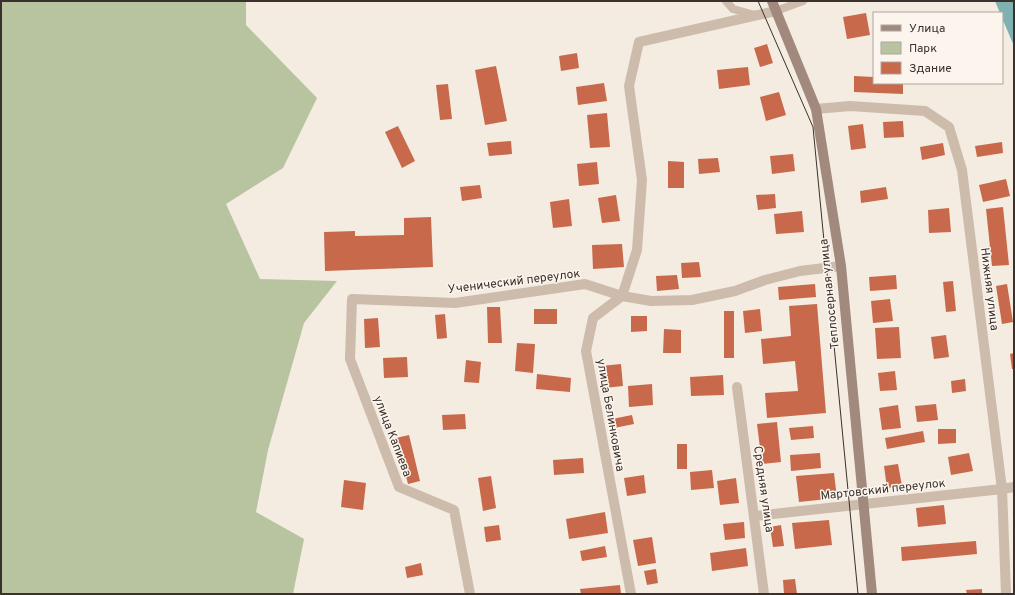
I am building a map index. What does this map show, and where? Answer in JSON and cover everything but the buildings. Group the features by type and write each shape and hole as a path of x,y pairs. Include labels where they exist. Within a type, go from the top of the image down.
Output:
{"main road":[{"name":"Теплосерная улица","path":"772,1 816,109 841,266 872,594"}],"street":[{"path":"622,296 637,250 641,196 642,180 629,86 639,42 776,11"},
{"name":"Нижняя улица","path":"816,109 850,106 925,110 949,127 962,170 1002,489 1006,594"},
{"name":"Ученический переулок","path":"352,299 455,303 584,284 622,296 651,301 692,300 735,292 765,280 800,270 841,266"},
{"name":"улица Белинковича","path":"622,296 593,318 586,351 631,594"},
{"name":"улица Капиева","path":"352,299 350,359 399,487 454,510 470,594"},
{"name":"Средняя улица","path":"737,387 764,594"},
{"name":"Мартовский переулок","path":"755,516 1014,487"}],"lane":[{"path":"726,1 733,9 758,16"},
{"path":"776,11 803,1"}],"green space":[{"path":"1,1 246,1 246,25 317,98 283,168 226,204 260,279 337,281 304,323 268,450 256,512 304,539 293,594 1,594"}],"water":[{"path":"995,1 1014,1 1014,46 1003,20 1003,12 1000,12"}],"tram line":[{"path":"758,1 813,127 858,594"}]}
